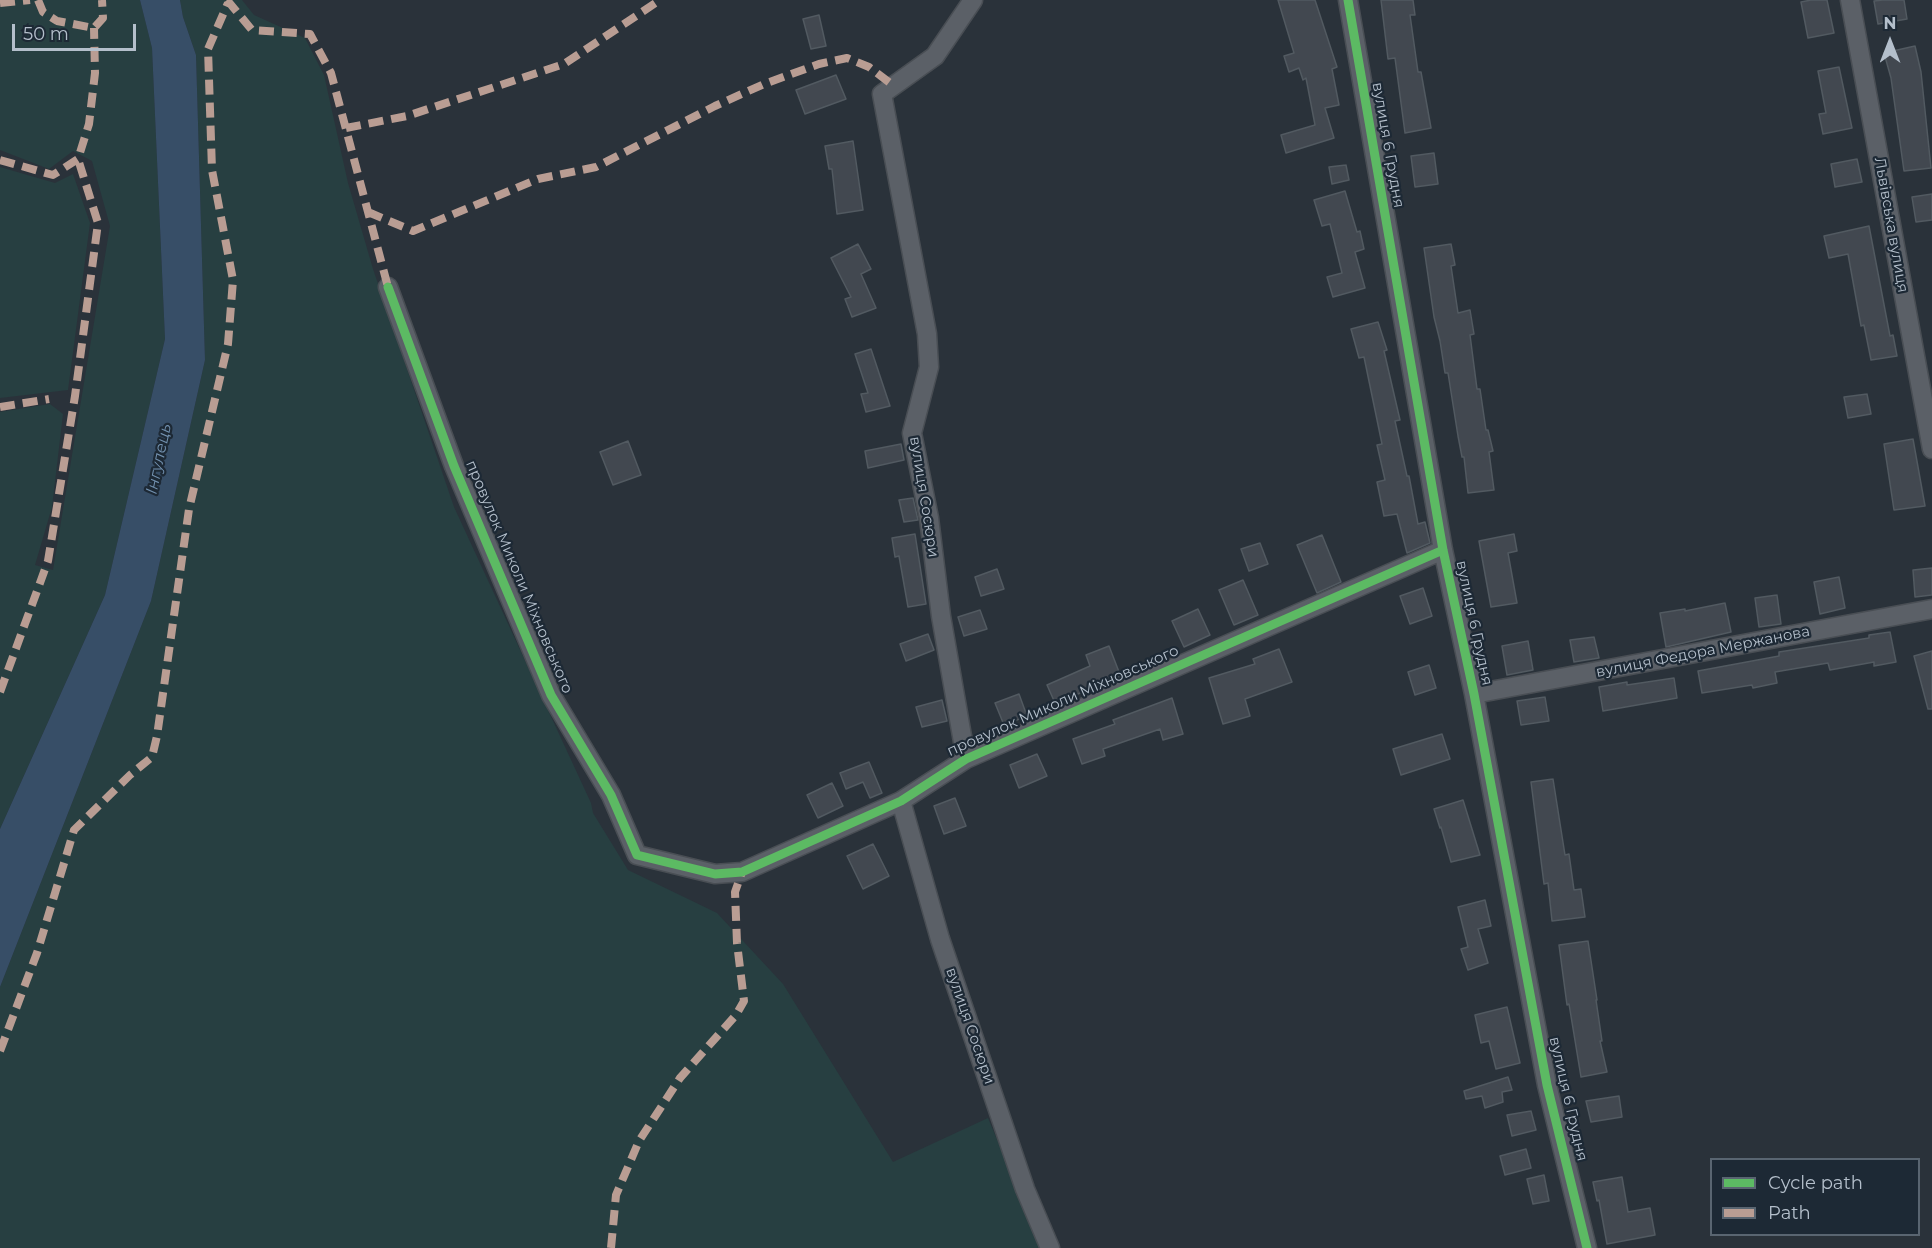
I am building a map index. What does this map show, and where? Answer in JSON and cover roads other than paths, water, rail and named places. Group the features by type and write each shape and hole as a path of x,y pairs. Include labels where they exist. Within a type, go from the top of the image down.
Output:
{"street":[{"name":"вулиця Сосюри","path":"966,759 941,616 930,518 912,433 929,367 927,334 882,94 935,56 973,0"},
{"name":"вулиця 6 Грудня","path":"1348,0 1443,550 1474,694 1547,1085 1587,1248"},
{"name":"Львівська вулиця","path":"1850,0 1932,449"},
{"name":"провулок Миколи Міхновського","path":"388,287 454,466 551,695 611,795 637,855 715,874 742,872 901,801 966,759 1443,550"},
{"name":"вулиця Федора Мержанова","path":"1474,694 1932,609"},
{"name":"вулиця Сосюри","path":"901,801 940,939 1025,1189 1050,1248"}],"water":[{"name":"Інгулець","path":"140,0 180,0 183,17 196,55 205,360 151,601 0,987 0,829 105,595 165,339 152,48"}]}
